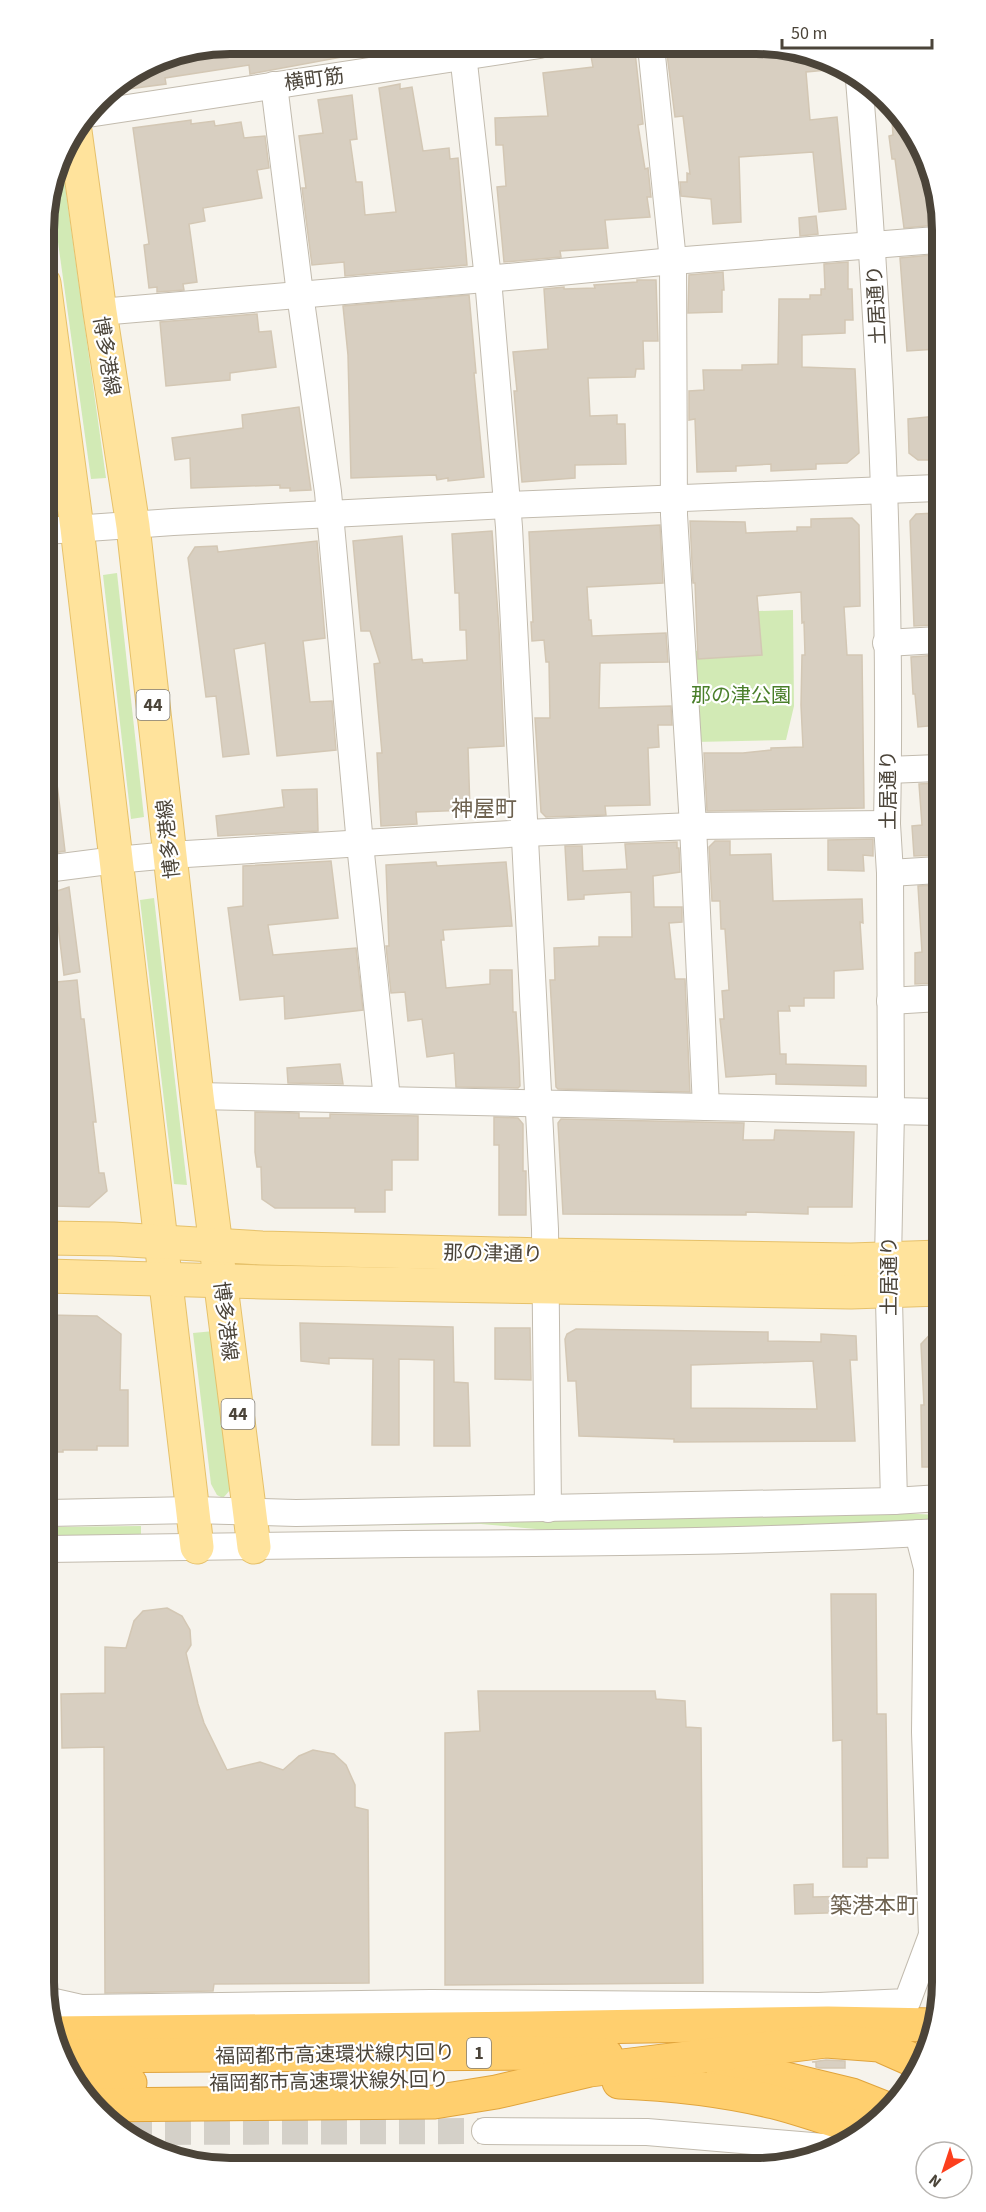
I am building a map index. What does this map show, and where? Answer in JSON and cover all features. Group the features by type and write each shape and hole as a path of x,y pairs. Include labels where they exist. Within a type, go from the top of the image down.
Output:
{"highway":[{"path":"828,2023 914,2031 923,2037"},
{"path":"62,2033 828,2023 927,2025"},
{"path":"103,2105 434,2102 496,2092 590,2070 826,2041 879,2045 913,2060"},
{"name":"福岡都市高速環状線内回り","path":"70,2056 530,2052 657,2056 718,2063 780,2076 880,2106"},
{"name":"福岡都市高速環状線外回り","path":"86,2083 529,2079 652,2083 774,2102 854,2127"}],"main road":[{"name":"博多港線","path":"77,144 133,526 197,1096 254,1547"},
{"path":"54,357 77,528 197,1547"},
{"name":"那の津通り","path":"54,1238 545,1255 888,1276 932,1287"},
{"name":"那の津通り","path":"54,1276 851,1292 932,1260"}],"street":[{"name":"横町筋","path":"99,112 274,85 446,54"},
{"path":"463,54 488,279 507,505 545,1255 548,1509"},
{"path":"652,54 673,261 675,498 706,1107"},
{"path":"274,85 328,492 360,844 387,1100"},
{"name":"土居通り","path":"860,88 873,245 885,490 891,1110 888,1276 894,1502"},
{"path":"100,312 932,240"},
{"path":"54,530 507,505 932,488"},
{"path":"886,643 932,640"},
{"path":"888,770 932,768"},
{"path":"54,868 170,855 525,833 693,826 887,824"},
{"path":"890,873 932,870"},
{"path":"890,1001 932,998"},
{"path":"197,1096 932,1112"},
{"path":"54,1513 251,1510 296,1513 548,1509 894,1502 932,1499"},
{"path":"54,1549 563,1544 929,1533 927,1568 932,1705"},
{"path":"56,2002 81,2008 431,2003 819,2006 907,2002 932,1935"},
{"path":"485,2131 647,2132 819,2147"}],"green space":[{"path":"63,174 106,478 91,479 54,216"},
{"path":"117,573 144,817 131,819 103,575"},
{"name":"那の津公園","path":"793,610 794,706 786,740 695,742 691,651 757,649 759,611"},
{"path":"154,898 187,1185 174,1184 140,900"},
{"path":"214,1331 231,1489 223,1498 217,1495 211,1484 193,1333"},
{"path":"873,1512 932,1515 932,1519 570,1532 481,1524 296,1526 296,1524 722,1518"},
{"path":"141,1526 141,1536 54,1537 54,1527"}],"building":[{"path":"218,54 359,54 250,74 249,65 165,78 166,84 125,89 152,72 195,57"},
{"path":"635,54 643,124 638,125 645,169 648,168 651,197 647,197 650,217 605,220 608,248 560,251 561,257 504,262 497,187 506,186 503,145 496,145 495,118 548,116 543,73 593,67 591,56"},
{"path":"667,54 768,54 791,57 829,70 806,72 810,120 837,117 846,209 819,212 813,152 739,157 741,222 713,224 711,199 681,196 680,182 687,182 687,173 690,174 683,116 675,117"},
{"path":"400,84 400,89 412,87 423,151 449,148 450,159 458,158 467,265 345,276 344,262 312,265 302,188 306,188 299,136 323,133 318,100 352,95 357,139 350,140 356,182 362,182 365,215 396,212 379,88"},
{"path":"892,119 919,162 926,184 932,225 904,228 895,159 892,159 889,136 893,135"},
{"path":"191,120 191,124 214,121 215,126 241,122 244,138 265,136 269,168 257,170 262,198 203,208 205,221 189,224 197,282 183,284 184,290 157,292 157,287 149,288 144,245 149,244 133,128"},
{"path":"816,216 818,234 800,236 799,218"},
{"path":"932,255 932,349 907,351 900,258"},
{"path":"848,262 848,289 852,289 853,320 845,320 845,333 802,335 802,367 855,369 859,453 847,463 816,464 816,469 771,471 771,464 736,466 736,471 697,472 695,419 689,420 689,391 704,390 703,370 742,370 742,365 778,364 779,299 810,299 810,295 821,295 821,289 825,289 824,264"},
{"path":"723,272 722,312 688,313 689,275"},
{"path":"637,280 656,280 658,341 643,341 644,369 636,369 635,377 588,378 590,416 617,415 617,424 625,424 626,464 575,465 575,478 522,482 513,352 548,349 544,289 595,288 594,285 637,282"},
{"path":"469,295 484,477 448,481 448,478 437,480 436,475 351,478 348,355 343,306"},
{"path":"257,314 259,332 271,331 276,367 230,373 230,380 166,386 160,322"},
{"path":"299,407 311,490 290,491 290,488 280,488 280,485 191,488 190,458 175,460 172,438 243,428 242,415"},
{"path":"932,417 932,460 918,460 909,453 908,419"},
{"path":"932,513 932,625 914,626 910,521 916,514"},
{"path":"852,518 859,525 860,606 844,607 847,655 862,655 864,808 707,811 704,753 743,753 771,750 771,748 803,747 801,705 802,655 805,655 804,622 802,623 801,592 757,596 762,655 698,659 690,521 745,522 746,533 797,531 797,527 811,527 811,519"},
{"path":"660,525 663,583 587,587 592,636 666,633 668,662 600,663 599,708 671,706 672,725 658,725 659,747 648,748 650,805 605,806 606,815 546,817 541,812 535,718 550,718 549,662 546,662 544,640 532,641 529,532"},
{"path":"492,531 504,746 468,748 470,810 416,812 417,824 381,826 377,753 382,753 374,664 380,663 370,631 361,631 353,541 402,536 412,660 422,659 423,663 467,660 466,630 460,630 459,593 455,593 452,534"},
{"path":"317,541 325,638 303,641 310,702 332,701 336,750 277,756 265,643 234,649 249,754 223,757 216,696 206,697 188,558 195,547 217,546 218,552"},
{"path":"932,655 932,726 918,727 911,657"},
{"path":"932,783 932,855 914,856 912,826 922,825 919,784"},
{"path":"54,784 57,784 65,851 54,853"},
{"path":"317,789 318,831 218,836 216,816 284,807 282,790"},
{"path":"873,839 873,856 863,855 864,871 828,870 828,840"},
{"path":"715,841 730,841 730,855 771,854 773,901 862,899 863,923 860,922 863,969 834,971 834,998 804,998 804,1006 789,1006 790,1011 778,1011 780,1054 786,1054 786,1064 866,1066 866,1086 776,1084 776,1074 726,1077 720,1019 724,1019 722,991 729,990 725,929 721,929 720,901 712,901 709,847"},
{"path":"677,842 680,872 653,876 654,907 682,907 682,922 669,923 675,979 685,979 690,1092 558,1089 556,1087 550,980 555,980 554,948 599,946 599,937 632,937 631,892 584,895 584,899 568,900 565,846 582,846 583,871 627,869 625,844"},
{"path":"331,861 338,918 268,925 273,955 356,948 363,1010 285,1019 284,996 240,1000 228,908 243,906 243,866"},
{"path":"436,862 437,866 506,862 512,926 443,930 444,940 441,940 446,988 490,984 490,970 512,970 513,1012 516,1012 519,1057 520,1086 518,1088 456,1087 454,1053 427,1057 422,1019 408,1021 405,992 391,993 386,946 389,946 386,865"},
{"path":"932,885 932,983 915,984 915,953 922,952 918,886"},
{"path":"69,887 80,972 64,975 54,892"},
{"path":"77,980 81,1019 84,1019 96,1122 93,1122 99,1173 104,1173 107,1191 89,1207 55,1206 54,982"},
{"path":"340,1064 343,1084 288,1083 287,1068"},
{"path":"255,1112 299,1113 299,1118 330,1118 330,1114 418,1116 418,1160 392,1160 392,1190 385,1190 385,1212 355,1212 355,1208 275,1208 262,1199 261,1167 257,1167 255,1152"},
{"path":"494,1117 518,1118 523,1124 526,1215 499,1215 499,1145 494,1145"},
{"path":"561,1119 744,1123 743,1140 774,1140 775,1130 854,1132 852,1207 808,1207 808,1214 746,1212 746,1215 563,1214 558,1123"},
{"path":"54,1315 97,1316 121,1334 120,1390 128,1390 128,1446 97,1446 97,1450 63,1450 63,1452 54,1452"},
{"path":"300,1323 453,1327 454,1382 468,1383 470,1446 434,1446 434,1360 399,1359 399,1445 372,1445 373,1359 329,1358 329,1364 301,1361"},
{"path":"495,1328 530,1328 531,1380 495,1379"},
{"path":"576,1329 768,1332 768,1341 821,1342 821,1334 856,1336 857,1360 850,1360 855,1441 674,1442 674,1439 579,1436 576,1381 568,1381 565,1339 567,1334","holes":["813,1361 817,1409 691,1408 691,1365"]},
{"path":"932,1332 932,1467 922,1467 921,1405 924,1405 921,1344"},
{"path":"831,1594 876,1594 877,1714 886,1714 888,1858 867,1858 867,1867 843,1867 842,1740 833,1741"},
{"path":"167,1608 182,1616 190,1630 191,1645 186,1653 198,1704 204,1723 227,1770 260,1762 283,1770 299,1756 313,1750 334,1754 346,1765 355,1785 355,1807 368,1810 369,1983 214,1984 213,1991 105,1993 104,1747 62,1748 61,1694 105,1693 105,1647 126,1648 134,1621 143,1611"},
{"path":"478,1691 655,1691 656,1699 685,1701 686,1727 701,1728 703,1983 445,1985 445,1733 480,1731"},
{"path":"813,1884 813,1897 856,1896 857,1912 795,1914 794,1885"},
{"path":"845,2061 845,2068 819,2068 816,2067 816,2062 812,2062"}],"tunnel":[{"path":"139,2132 485,2131"}],"district":[{"name":"神屋町","path":"484,808"},
{"name":"築港本町","path":"874,1905"}]}
